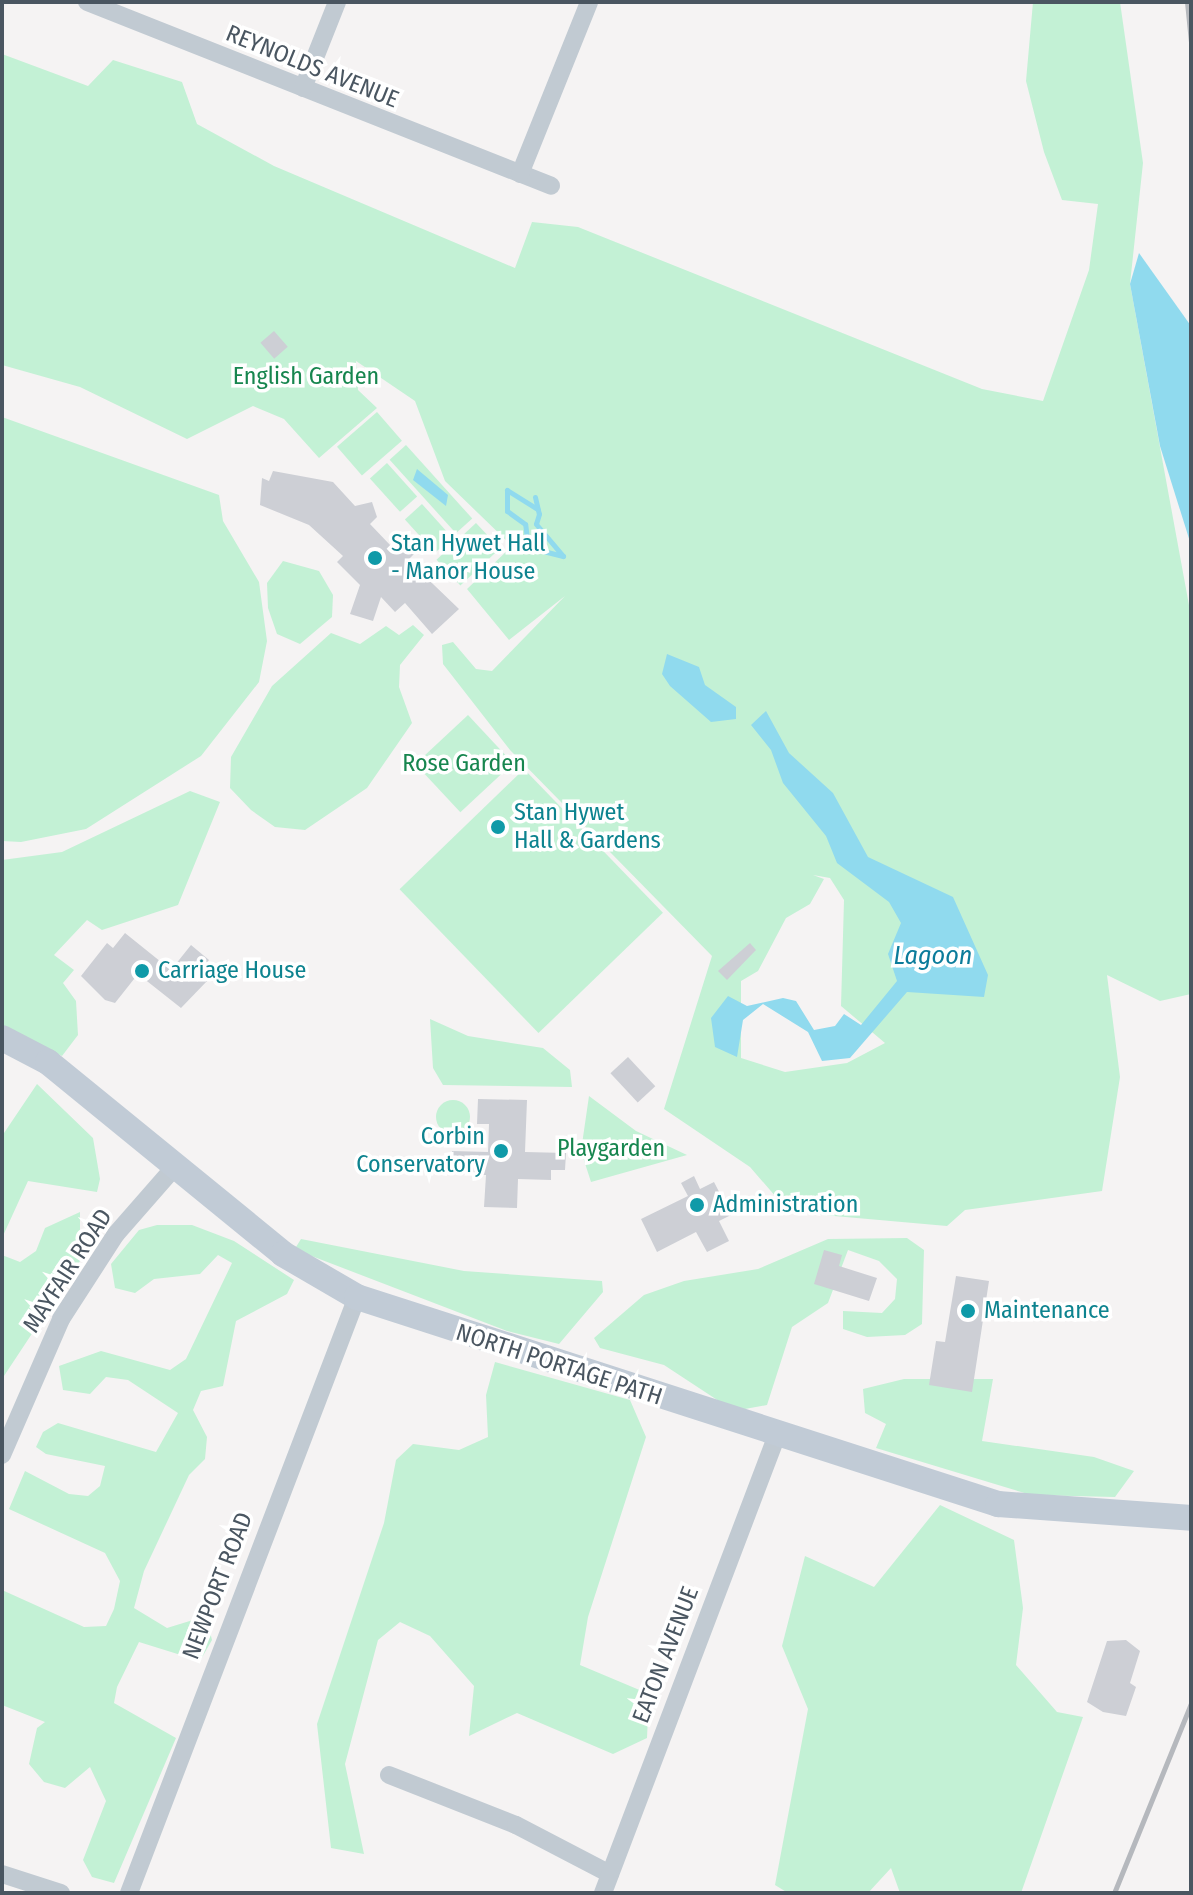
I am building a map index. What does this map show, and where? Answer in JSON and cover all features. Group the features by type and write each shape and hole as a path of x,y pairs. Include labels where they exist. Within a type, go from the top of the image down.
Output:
{"main road":[{"name":"NORTH PORTAGE PATH","path":"2,1038 48,1062 173,1169 293,1261 357,1297 998,1504 1191,1518"}],"street":[{"name":"REYNOLDS AVENUE","path":"87,2 551,186"},
{"path":"303,88 337,2"},
{"path":"520,174 589,2"},
{"name":"MAYFAIR ROAD","path":"2,1455 61,1319 116,1234 173,1169"},
{"name":"NEWPORT ROAD","path":"129,1893 357,1297"},
{"name":"EATON AVENUE","path":"603,1893 777,1435"},
{"path":"389,1775 516,1825 610,1874"},
{"path":"2,1874 61,1893"}],"green space":[{"name":"English Garden","path":"1033,2 1120,2 1143,163 1130,284 1191,616 1191,994 1160,1001 1107,975 1120,1077 1102,1191 965,1210 947,1226 789,1212 750,1167 664,1109 712,956 510,750 443,664 442,645 453,642 476,669 492,671 565,596 509,640 467,589 512,546 445,481 415,401 356,361 358,390 377,408 319,458 284,419 253,406 187,439 80,387 2,365 2,54 88,86 113,60 182,82 197,124 274,166 515,268 532,222 578,227 982,389 1043,401 1089,270 1098,204 1062,200 1044,152 1026,81","holes":["813,875 830,878 844,900 841,1006 885,1043 847,1063 785,1072 741,1058 741,981 758,971 786,918 810,904 824,879"]},
{"path":"377,412 402,441 362,475 337,447"},
{"path":"2,417 219,495 223,521 259,582 267,641 259,682 201,756 86,829 21,842 2,841"},
{"path":"406,445 472,519 456,533 390,460"},
{"path":"387,463 417,496 400,512 370,478"},
{"path":"422,504 452,537 435,553 405,519"},
{"path":"476,523 500,549 460,585 437,560"},
{"path":"283,561 319,571 333,595 332,617 300,644 277,634 268,608 267,583"},
{"path":"413,625 424,635 400,665 399,687 412,723 367,788 305,830 275,827 251,810 230,788 231,757 272,686 331,633 360,644 386,626 399,635"},
{"name":"Rose Garden","path":"468,715 513,763 460,812 415,764"},
{"path":"524,769 663,913 538,1033 400,889"},
{"path":"190,791 220,802 178,905 102,930 87,920 54,955 74,970 63,983 76,1001 78,1035 62,1056 2,1026 2,860 62,852"},
{"path":"430,1019 468,1036 543,1048 570,1070 572,1087 443,1085 433,1068"},
{"path":"37,1084 93,1138 100,1179 97,1192 28,1181 2,1238 2,1136"},
{"name":"Playgarden","path":"589,1096 636,1131 687,1155 591,1182 581,1151"},
{"path":"453,1100 465,1105 470,1117 465,1129 453,1134 441,1129 436,1117 441,1105"},
{"path":"80,1212 80,1261 2,1379 2,1255 20,1262 36,1251 45,1228"},
{"path":"157,1225 192,1225 234,1241 294,1280 287,1294 236,1321 223,1386 201,1391 193,1410 207,1437 205,1459 189,1475 144,1571 134,1608 167,1628 206,1616 212,1640 200,1661 139,1642 117,1687 114,1703 176,1738 114,1883 92,1877 83,1860 106,1801 90,1767 65,1788 44,1782 29,1764 37,1728 45,1722 2,1705 2,1590 84,1627 106,1626 114,1609 120,1581 105,1553 9,1509 25,1471 69,1494 88,1496 100,1486 105,1466 46,1454 36,1447 43,1432 58,1423 156,1452 178,1413 128,1380 106,1377 90,1394 63,1390 59,1366 101,1351 170,1370 186,1359 232,1263 218,1255 200,1274 154,1279 135,1293 115,1288 111,1264 139,1230"},
{"path":"907,1238 924,1250 922,1324 905,1335 867,1337 843,1329 843,1311 882,1313 895,1299 897,1279 879,1261 848,1250 828,1303 792,1327 767,1405 734,1411 664,1365 600,1348 594,1338 644,1295 684,1281 758,1269 828,1239"},
{"path":"301,1239 464,1271 602,1281 603,1292 559,1344 507,1331 309,1255 296,1247"},
{"path":"495,1362 630,1400 646,1437 588,1617 580,1665 649,1694 647,1738 613,1754 517,1713 469,1736 474,1686 430,1636 400,1622 378,1640 345,1764 364,1854 331,1848 317,1724 384,1523 396,1460 413,1444 459,1450 488,1437 486,1395"},
{"path":"904,1379 993,1379 982,1441 1094,1457 1134,1471 1115,1497 1031,1495 876,1448 886,1424 865,1413 863,1389"},
{"path":"940,1505 1014,1540 1023,1608 1016,1665 1057,1712 1083,1717 1021,1893 900,1893 891,1868 868,1893 788,1893 775,1885 808,1709 782,1646 805,1556 874,1587"}],"water":[{"path":"1139,253 1191,326 1191,545 1160,446 1130,284"},
{"path":"417,469 448,495 446,506 413,480"},
{"path":"667,654 699,667 705,685 736,707 736,719 711,722 670,686 662,674"},
{"name":"Lagoon","path":"766,711 789,753 833,793 868,857 953,897 988,975 984,997 907,992 850,1058 822,1061 808,1032 763,1004 743,1020 737,1057 715,1047 711,1018 728,996 747,1006 783,998 796,1001 814,1030 835,1026 844,1014 861,1025 897,981 888,954 901,923 889,902 837,863 826,836 783,783 771,750 751,725"}],"building":[{"path":"274,331 288,347 274,359 260,343"},
{"name":"Stan Hywet Hall - Manor House","path":"273,471 333,482 355,506 372,502 377,517 370,524 391,546 399,538 414,554 408,560 459,609 432,634 405,603 395,612 381,597 373,621 350,614 360,585 337,562 343,556 309,525 260,505 262,478 269,481"},
{"name":"Carriage House","path":"125,933 171,970 191,945 209,960 200,972 208,980 181,1008 138,974 115,1003 105,1000 81,976 107,943 113,948"},
{"path":"750,943 756,950 727,980 718,971"},
{"path":"628,1057 655,1086 638,1103 610,1073"},
{"name":"Corbin Conservatory","path":"478,1099 527,1100 525,1152 566,1153 565,1170 551,1170 551,1180 518,1179 517,1208 484,1207 486,1175 451,1174 452,1151 488,1152 489,1124 477,1124"},
{"name":"Administration","path":"694,1176 700,1189 714,1182 731,1215 719,1221 729,1241 707,1252 696,1232 657,1252 641,1219 688,1196 681,1183"},
{"path":"824,1250 842,1255 839,1266 877,1278 869,1301 814,1284"},
{"name":"Maintenance","path":"956,1276 989,1281 972,1392 929,1385 936,1341 945,1342"},
{"path":"1126,1640 1140,1651 1130,1683 1136,1687 1126,1716 1103,1712 1087,1702 1107,1641"}],"waterway":[{"path":"535,497 539,514 536,524 563,556 528,547 525,524 507,511 507,490 537,509"}],"railway":[{"path":"1187,2 1191,42"},
{"path":"1114,1893 1191,1703"}],"place":[{"name":"Stan Hywet Hall - Manor House","path":"375,558"},
{"name":"Stan Hywet Hall & Gardens","path":"498,827"},
{"name":"Carriage House","path":"142,971"},
{"name":"Corbin Conservatory","path":"501,1151"},
{"name":"Administration","path":"697,1205"},
{"name":"Maintenance","path":"968,1311"}]}
